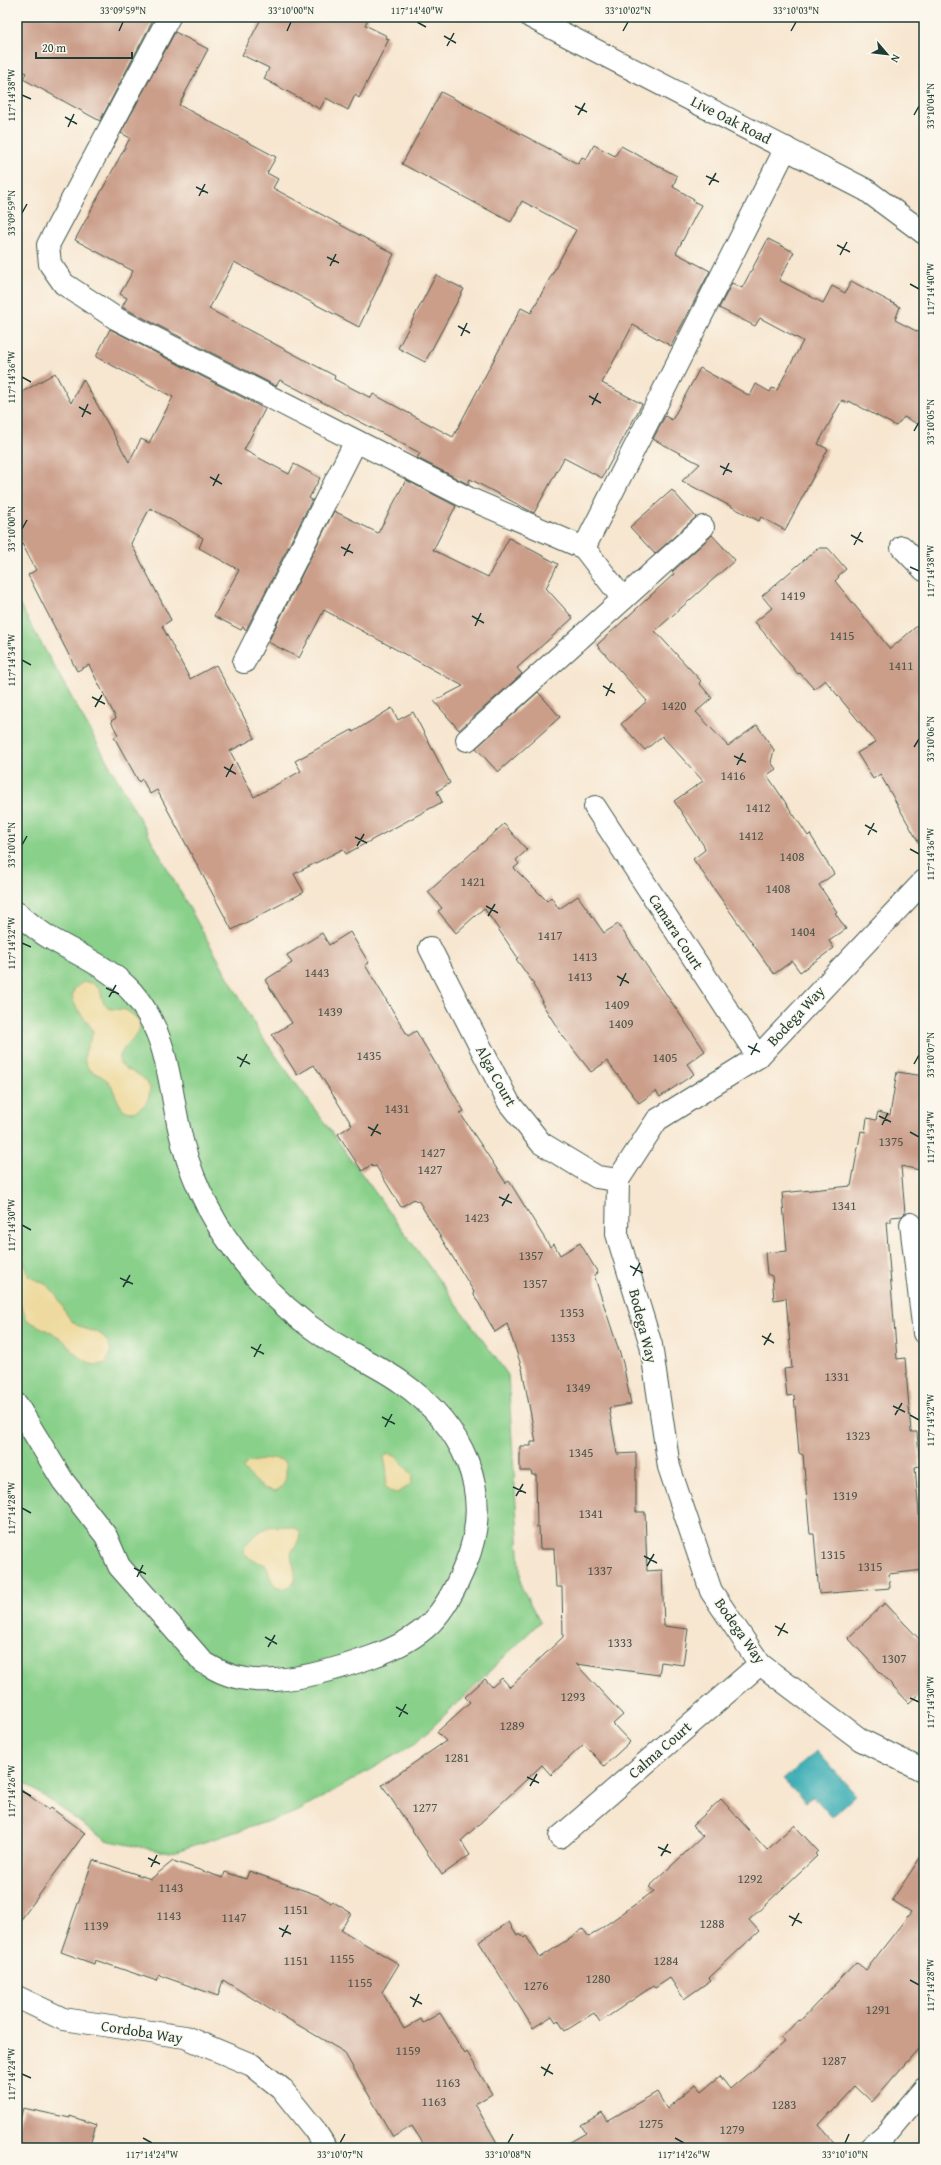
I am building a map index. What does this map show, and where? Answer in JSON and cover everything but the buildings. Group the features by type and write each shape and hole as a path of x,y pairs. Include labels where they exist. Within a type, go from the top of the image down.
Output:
{"street":[{"path":"169,17 48,245 50,264 64,284 117,318 468,498 584,548 623,599"},
{"name":"Live Oak Road","path":"531,17 866,190 924,233"},
{"path":"584,548 786,148"},
{"path":"244,662 356,441"},
{"path":"467,740 703,527"},
{"path":"902,547 924,570"},
{"name":"Camara Court","path":"595,807 758,1057"},
{"name":"Bodega Way","path":"924,881 758,1057 657,1120 618,1180 617,1234 651,1345 669,1467 711,1591 760,1664 861,1740 924,1771"},
{"path":"17,914 49,937 120,980 143,1007 163,1050 170,1071 178,1127 194,1178 222,1232 236,1252 285,1307 328,1340 361,1357 402,1383 428,1404 459,1443 468,1462 476,1486 478,1508 476,1531 456,1588 437,1618 405,1643 362,1660 293,1677 248,1680 231,1676 218,1671 197,1656 119,1566 106,1536 63,1481 17,1405"},
{"name":"Alga Court","path":"430,948 509,1103 541,1143 597,1177 618,1180"},
{"path":"911,1224 924,1333"},
{"name":"Calma Court","path":"560,1837 760,1664"},
{"name":"Cordoba Way","path":"17,1997 64,2019 185,2037 252,2065 281,2088 314,2129 326,2148"},
{"path":"870,2148 886,2134 924,2089"}],"green space":[{"path":"17,600 260,1034 508,1375 521,1586 540,1622 416,1743 297,1812 170,1853 105,1840 17,1777"}],"sand":[{"path":"84,982 96,985 99,988 103,1002 108,1008 129,1012 137,1019 140,1025 135,1036 125,1047 119,1061 126,1068 142,1078 150,1088 146,1103 134,1111 128,1112 124,1109 108,1081 92,1071 86,1064 85,1052 93,1031 73,1000 73,993 76,987"},
{"path":"17,1252 22,1256 29,1276 45,1284 54,1292 67,1315 74,1323 104,1337 111,1351 106,1363 99,1365 90,1364 80,1358 61,1338 27,1320 17,1296"},
{"path":"388,1453 397,1457 413,1476 410,1485 397,1493 389,1491 385,1487 387,1472 384,1457"},
{"path":"272,1458 282,1460 286,1465 286,1477 284,1483 275,1491 263,1488 243,1469 246,1463"},
{"path":"291,1526 299,1531 300,1534 299,1540 291,1553 295,1571 295,1579 289,1587 281,1588 273,1583 266,1565 251,1559 243,1552 246,1545 255,1535 266,1528"}],"water":[{"path":"817,1751 856,1795 832,1817 813,1796 806,1802 783,1780"}]}
